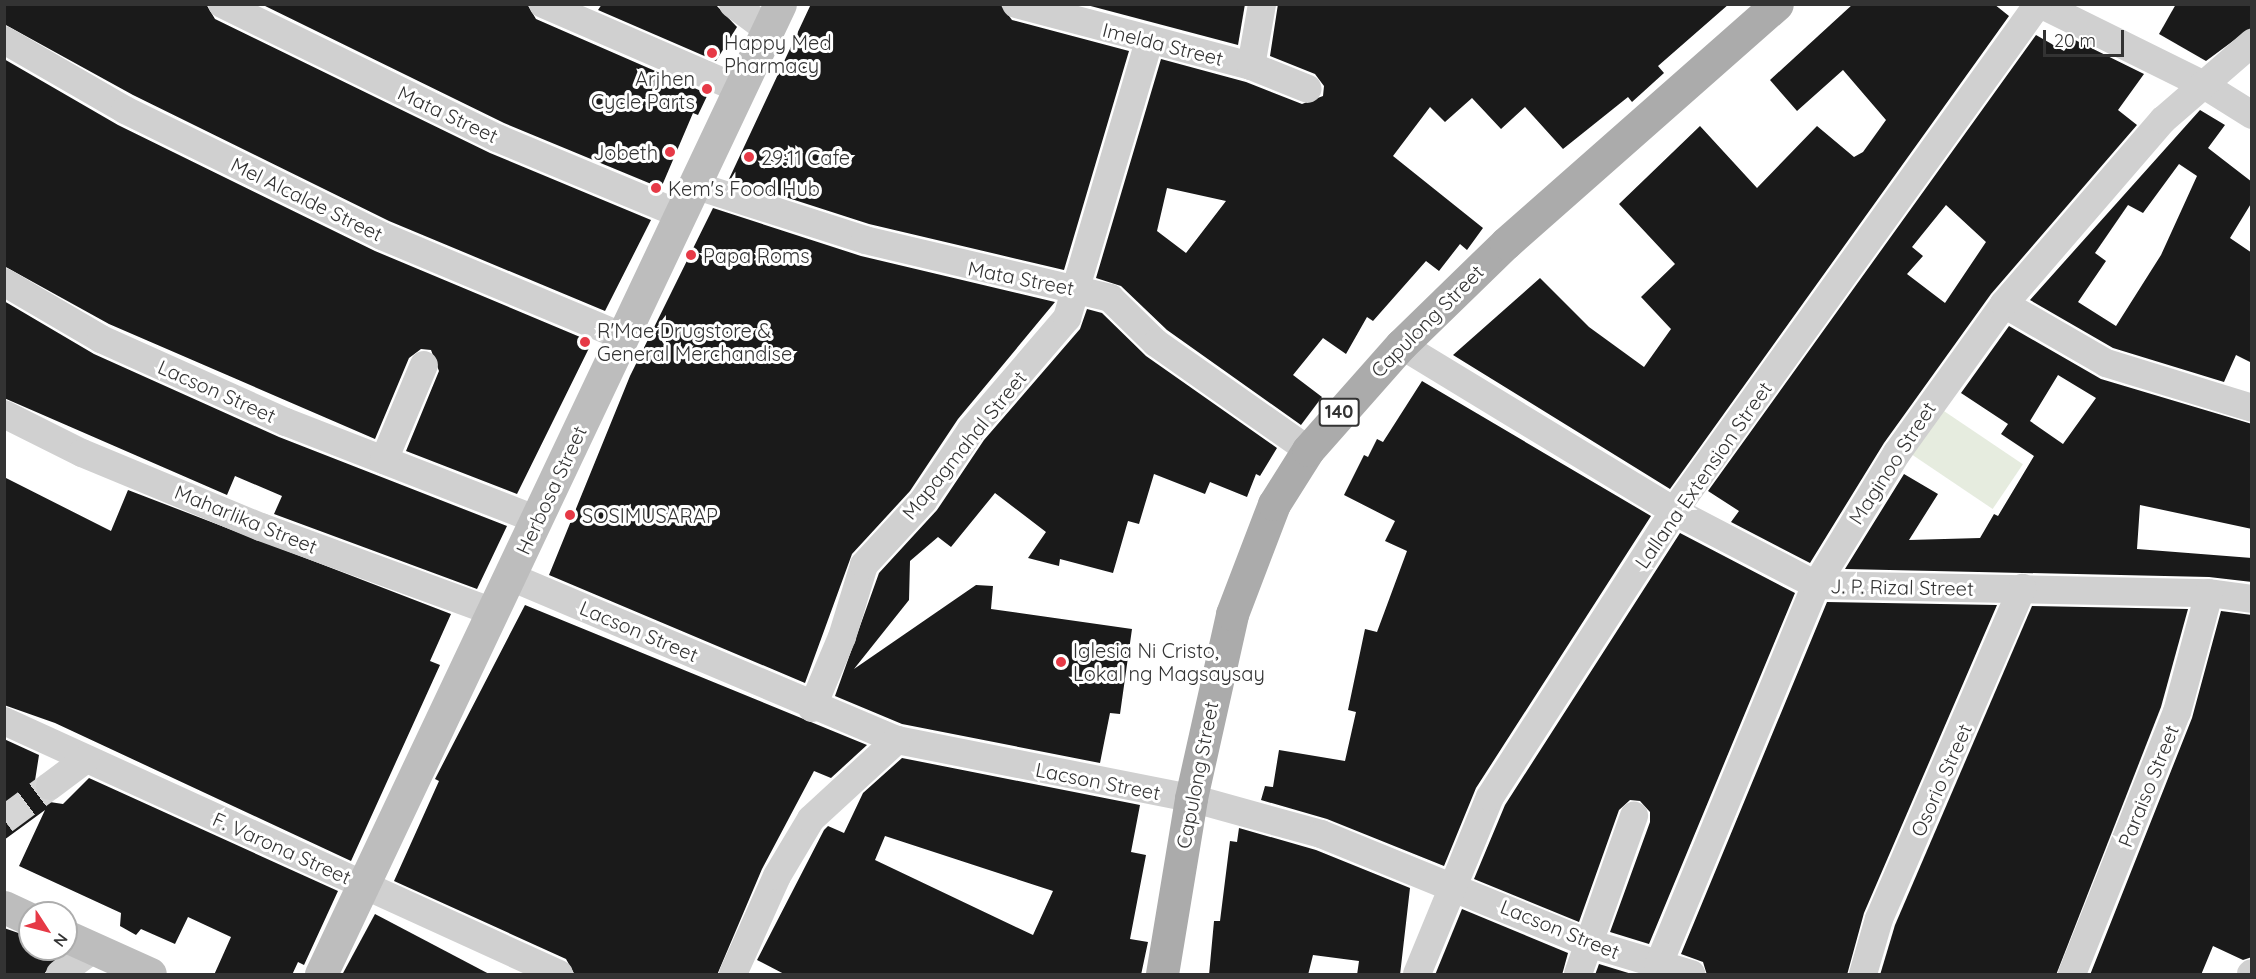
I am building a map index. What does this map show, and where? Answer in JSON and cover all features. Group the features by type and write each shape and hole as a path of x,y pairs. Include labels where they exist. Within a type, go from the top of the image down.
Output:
{"main road":[{"name":"Capulong Street","path":"1162,975 1191,798 1225,638 1251,553 1308,450 1401,345 1506,243 1777,4"}],"street":[{"name":"Mata Street","path":"222,4 497,138 687,199 733,202 969,268 1076,288 1110,298 1156,343 1308,450"},
{"path":"543,4 739,89"},
{"path":"733,4 774,17"},
{"name":"Imelda Street","path":"1016,4 1149,42 1251,66 1296,80 1308,90"},
{"path":"1251,66 1262,4"},
{"path":"2039,4 2204,85 2252,115"},
{"name":"Lallana Extension Street","path":"1418,975 1451,885 1490,797 1674,511 2039,4"},
{"name":"Herbosa Street","path":"321,975 538,520 621,336 774,17"},
{"name":"Mel Alcalde Street","path":"4,40 125,110 382,236 621,336"},
{"name":"Mapagmahal Street","path":"812,708 842,637 864,565 923,501 992,405 1059,334 1076,288 1149,42"},
{"name":"Maginoo Street","path":"1658,966 1816,585 1935,396 2004,304 2163,120 2252,43"},
{"name":"Lacson Street","path":"4,282 101,339 384,460 538,520"},
{"path":"2004,304 2106,363 2252,408"},
{"name":"J. P. Rizal Street","path":"1401,345 1674,511 1816,585 2209,592 2252,599"},
{"path":"384,460 424,365"},
{"name":"Maharlika Street","path":"4,414 82,453 261,526 493,612"},
{"name":"Lacson Street","path":"511,577 812,708 897,740 1191,798 1321,834 1451,885 1588,943 1691,975"},
{"name":"Osorio Street","path":"1863,975 1880,919 2022,588"},
{"name":"Paraiso Street","path":"2072,975 2177,712 2209,592"},
{"name":"F. Varona Street","path":"4,721 559,975"},
{"path":"733,975 777,876 812,819 897,740"},
{"path":"50,786 86,759"},
{"path":"1578,975 1634,816"},
{"path":"4,907 18,913"},
{"path":"60,975 80,942 150,975"}],"shaded area":[{"path":"1935,405 2023,464 1993,509 1905,450"}],"building":[{"path":"4,4 206,4 215,19 490,153 651,220 605,311 389,221 133,95 4,24"},
{"path":"261,4 527,4 536,19 708,94 698,115 693,113 661,188 504,123"},
{"path":"602,4 715,4 737,27 716,61 598,10"},
{"path":"811,4 1000,4 1012,20 1129,51 1064,270 869,224 729,179"},
{"path":"1083,4 1245,4 1238,45"},
{"path":"1278,4 1729,4 1658,66 1664,73 1632,102 1628,97 1563,149 1525,107 1501,129 1472,98 1445,122 1430,107 1393,156 1483,228 1467,250 1460,244 1439,271 1426,261 1373,321 1367,317 1346,354 1323,338 1293,375 1322,397 1301,425 1167,330 1121,286 1096,278 1161,59 1246,82 1302,104 1323,96 1324,86 1315,74 1270,56","holes":["1167,188 1226,201 1186,253 1157,231"]},
{"path":"1853,4 1994,4 2009,16 1670,489 1453,355 1540,278 1589,327 1644,367 1671,329 1641,297 1675,264 1619,204 1700,126 1757,188 1817,126 1854,157 1863,152 1886,120 1843,70 1797,111 1770,80"},
{"path":"2176,4 2252,4 2252,27 2206,61 2159,34"},
{"path":"2036,35 2064,51 2073,39 2144,74 2118,110 2137,125 1991,294 1884,443 1810,563 1731,522 1739,511 1708,491","holes":["1946,205 1986,242 1945,303 1907,274 1923,256 1912,247"]},
{"path":"4,59 118,125 375,251 592,342 517,494 406,451 439,371 431,350 421,349 409,358 375,439 109,324 4,266"},
{"path":"2200,110 2225,125 2208,148 2252,182 2252,202 2230,238 2252,253 2252,363 2236,355 2224,382 2113,348 2030,300","holes":["2179,164 2197,176 2161,255 2116,326 2078,302 2106,261 2095,253 2128,205 2143,213"]},
{"path":"713,208 861,256 1055,302 958,419 910,491 852,554 805,683 549,575 630,376"},
{"path":"4,301 94,354 279,437 507,526 477,589 274,514 282,496 235,476 227,495 4,398"},
{"path":"1087,309 1102,313 1146,356 1277,448 1260,476 1256,474 1247,497 1210,482 1205,494 1154,474 1139,524 1128,521 1113,573 1060,559 1059,566 1028,558 1046,532 995,493 951,547 938,537 910,561 909,600 854,669 976,585 993,586 991,609 1132,629 1120,714 1110,713 1100,763 902,724 835,696 879,573 937,510 984,440 1080,329"},
{"path":"2009,326 2101,379 2252,424 2252,529 2140,505 2137,549 2252,558 2252,582 2209,577 1845,569 1904,474 1938,494 1909,540 1980,538 1994,514 1998,516 2034,456 2001,434 2008,424 1961,393","holes":["2058,375 2096,398 2063,444 2030,421"]},
{"path":"1422,381 1651,516 1476,788 1444,866 1327,819 1261,800 1265,786 1273,787 1279,750 1345,761 1356,712 1348,710 1365,629 1377,632 1407,551 1385,541 1395,521 1344,495 1364,455 1368,457 1377,439 1383,442"},
{"path":"4,477 111,531 128,490 451,614 430,661 440,665 351,861 55,723 4,705"},
{"path":"1680,533 1795,593 1649,944 1610,932 1650,822 1650,812 1640,801 1630,800 1619,810 1579,922 1474,879 1505,805"},
{"path":"1827,602 1997,605 1864,913 1847,975 1707,975 1703,962 1681,954"},
{"path":"525,605 867,745 831,778 814,771 762,869 717,975 575,975 566,959 394,881 439,781 435,779"},
{"path":"2032,606 2188,609 2161,707 2056,975 1880,975 1895,925"},
{"path":"2221,611 2252,615 2252,957 2243,960 2213,946 2201,975 2090,975 2192,718"},
{"path":"4,739 39,755 34,787 43,801 63,804 89,778 338,891 304,965 298,962 292,975 214,975 231,937 188,917 175,944 141,929 136,935 120,926 121,913 19,866 45,810 4,840"},
{"path":"902,758 1140,805 1131,852 1146,855 1130,939 1148,942 1141,975 786,975 757,960 824,830 828,826 844,833 863,793","holes":["885,836 1053,891 1033,935 875,860"]},
{"path":"1239,828 1316,850 1410,888 1400,975 1357,975 1359,961 1313,955 1308,975 1209,975 1214,921 1220,921 1230,841 1237,842"},
{"path":"1462,909 1568,953 1562,975 1435,975"},
{"path":"375,914 491,975 342,975"},
{"path":"4,928 18,933 18,961 54,961 44,974 4,975"},
{"path":"1599,964 1635,975 1595,975"}],"tunnel":[{"path":"4,820 50,786"}],"place":[{"name":"Happy Med Pharmacy","path":"712,53"},
{"name":"Arjhen Cycle Parts","path":"707,89"},
{"name":"Jobeth","path":"670,152"},
{"name":"29:11 Cafe","path":"749,157"},
{"name":"Kem's Food Hub","path":"656,188"},
{"name":"Papa Roms","path":"691,255"},
{"name":"R'Mae Drugstore & General Merchandise","path":"585,342"},
{"name":"SOSIMUSARAP","path":"570,515"},
{"name":"Iglesia Ni Cristo, Lokal ng Magsaysay","path":"1061,662"}]}
